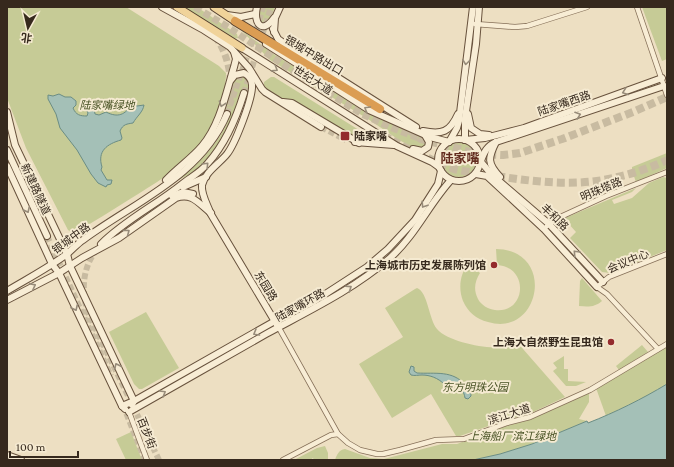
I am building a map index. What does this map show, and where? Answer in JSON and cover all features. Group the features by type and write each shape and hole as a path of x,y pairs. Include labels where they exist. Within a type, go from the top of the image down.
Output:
{"highway":[{"name":"银城中路出口","path":"235,21 380,109"}],"main road":[{"path":"162,7 202,29 230,47 249,68 262,89 321,127"},
{"name":"世纪大道","path":"177,7 399,147 432,162 440,169"},
{"name":"世纪大道","path":"210,7 283,56 369,110 415,130 449,142"},
{"path":"214,7 229,16 255,14"},
{"path":"214,7 235,21"},
{"path":"257,7 255,14 257,23 262,26 268,25 280,7"},
{"path":"465,140 465,118 475,24 473,7"},
{"path":"449,142 457,128 475,24 480,7"},
{"path":"274,18 273,29 277,42 284,50"},
{"path":"273,29 277,36 285,44 423,132 429,142 428,147 425,150 419,151 407,147 387,144 359,143 346,140"},
{"path":"145,200 168,177 190,159 212,131 236,59 234,52 230,47"},
{"path":"211,213 203,195 202,185 206,177 229,150 236,136 252,92 251,79 249,76 244,74 235,75 229,83"},
{"name":"陆家嘴西路","path":"465,140 486,138 524,128 664,77"},
{"name":"陆家嘴西路","path":"481,161 484,151 489,145 496,142 666,85"},
{"path":"101,244 121,227 176,190 202,169 218,150 230,131 244,93"},
{"path":"280,102 292,103 359,143"},
{"path":"467,105 468,121 471,128 480,134 501,134"},
{"path":"423,132 436,133 447,130 455,120 460,108"},
{"path":"7,112 15,145"},
{"path":"145,200 193,163 205,151 216,135 227,114"},
{"path":"7,127 67,254 70,266 134,401 129,412 122,406 59,273 52,264 7,165"},
{"path":"454,140 465,140 472,143 477,148 481,161 476,174 471,178 465,181 451,180 440,169 439,155 444,145 449,142 454,140"},
{"path":"496,142 491,152 490,163 492,169 499,177 511,187 512,192"},
{"name":"新建路隧道","path":"7,150 47,236"},
{"name":"丰和路","path":"481,161 492,175 512,192 603,282"},
{"name":"陆家嘴环路","path":"122,406 134,401 275,321 313,302 367,267 405,232 424,207 438,184 440,169"},
{"name":"丰和路","path":"476,174 487,176 547,226 597,287"},
{"path":"176,190 206,177"},
{"name":"陆家嘴环路","path":"129,412 346,290 390,257 413,234 443,189 451,180"},
{"path":"157,202 165,200 179,192 188,192 199,199 211,213"},
{"name":"银城中路","path":"7,300 59,273 82,258 119,238 176,198 184,196 192,198 211,213"},
{"name":"银城中路","path":"7,291 52,264 67,254 83,240 145,200"},
{"name":"东园路","path":"211,213 279,328"},
{"path":"7,455 21,460"}],"street":[{"path":"475,24 515,27 527,26 587,7"},
{"path":"636,7 664,77 667,95"},
{"name":"明珠塔路","path":"547,226 556,219 606,196 667,172"},
{"name":"会议中心","path":"597,287 609,277 667,254"},
{"name":"丰和路","path":"603,282 607,294"},
{"name":"丰和路","path":"597,287 607,294 658,349"},
{"name":"东园路","path":"279,328 338,434"},
{"name":"滨江大道","path":"338,434 348,443 360,450 377,454 400,450 436,440 464,439 507,423 530,417 590,390 667,344"},
{"name":"百步街","path":"129,412 147,460"},
{"path":"283,460 325,437 338,434"}],"green space":[{"name":"陆家嘴绿地","path":"7,7 126,7 219,66 226,73 224,92 218,114 203,142 182,164 157,182 75,232 68,230 26,148 7,98"},
{"path":"183,7 197,7 237,34 238,38 234,39"},
{"path":"260,7 275,7 270,20 262,25 258,17"},
{"path":"642,7 667,7 667,59 662,61"},
{"path":"240,29 275,55 374,116 423,137 428,142 427,146 422,150 416,149 399,140 368,119 270,60"},
{"path":"243,75 251,83 249,95 240,93 230,123 216,150 199,169 172,183 198,162 214,145 220,136 230,116 221,111 228,89 234,80"},
{"path":"271,77 274,77 367,135 369,132 383,141 359,140 314,118 265,88 264,82"},
{"path":"459,143 471,148 476,160 471,172 459,177 447,172 442,160 447,148"},
{"path":"667,153 667,168 636,182 632,167"},
{"path":"663,177 667,178 667,250 610,273 602,272 570,238 576,232 568,223 566,222 560,226 561,221 565,218 636,188 632,192 612,200 614,204 632,198 649,183"},
{"path":"496,249 515,253 528,263 534,277 534,292 529,306 520,317 506,323 488,322 476,317 465,305 461,296 460,286 462,276 469,263 480,273 475,288 476,295 483,305 487,308 495,310 505,309 513,305 518,298 520,290 519,281 515,273 508,268 497,265"},
{"path":"582,278 602,301 592,306 579,306 580,281"},
{"name":"东方明珠公园","path":"417,288 424,295 434,325 442,333 466,343 484,347 503,346 516,341 565,397 529,414 506,420 460,436 456,436 431,394 392,418 359,364 403,337 385,308"},
{"path":"146,312 179,368 142,389 139,389 134,384 109,332"},
{"path":"642,345 648,352 619,370 616,366"},
{"path":"667,347 667,384 649,395 606,416 596,388"},
{"path":"564,356 564,369 568,369 568,381 586,382 576,386 566,386 553,371 557,368 553,363"},
{"name":"上海船厂滨江绿地","path":"589,394 589,402 579,419 587,421 532,444 500,454 473,460 335,460 338,453 345,449 370,458 384,459 442,444 457,444"},
{"path":"131,432 142,460 126,460 116,439"},
{"path":"325,446 328,453 328,460 314,460 313,458 310,460 294,460 317,448"}],"water":[{"path":"59,94 65,97 71,97 76,101 76,105 73,108 78,115 82,116 87,116 88,113 84,105 89,100 93,103 95,114 99,115 106,112 118,115 127,111 132,104 137,106 144,105 133,123 122,127 120,131 122,138 121,140 111,144 102,152 101,170 107,180 112,180 111,184 107,185 106,187 98,183 77,150 60,128 56,114 48,99 48,95 53,96"},
{"path":"411,366 414,367 414,371 417,373 443,374 455,377 468,388 471,396 468,399 465,398 464,393 456,384 444,384 437,379 428,376 411,375 409,372"},
{"path":"667,384 667,460 473,460 500,454 532,444 587,421 588,423 629,405"}],"tunnel":[{"path":"195,7 362,114 421,139"},
{"path":"227,114 263,7"},
{"path":"244,93 271,7"},
{"path":"215,36 224,52 229,70 231,88 229,107"},
{"path":"380,109 421,139 478,154 503,155 520,153 562,139 633,112 667,97"},
{"path":"321,127 346,140"},
{"path":"384,135 411,150"},
{"path":"428,158 451,168 464,171 522,180 563,183 590,182 627,175 667,160"},
{"path":"47,236 111,376"},
{"path":"97,249 88,264 84,280 84,296 88,313 159,460"},
{"path":"123,405 145,460"}],"place":[{"name":"陆家嘴","path":"345,136"},
{"name":"上海城市历史发展陈列馆","path":"494,265"},
{"name":"上海大自然野生昆虫馆","path":"611,342"}],"district":[{"name":"陆家嘴","path":"460,158"}]}
